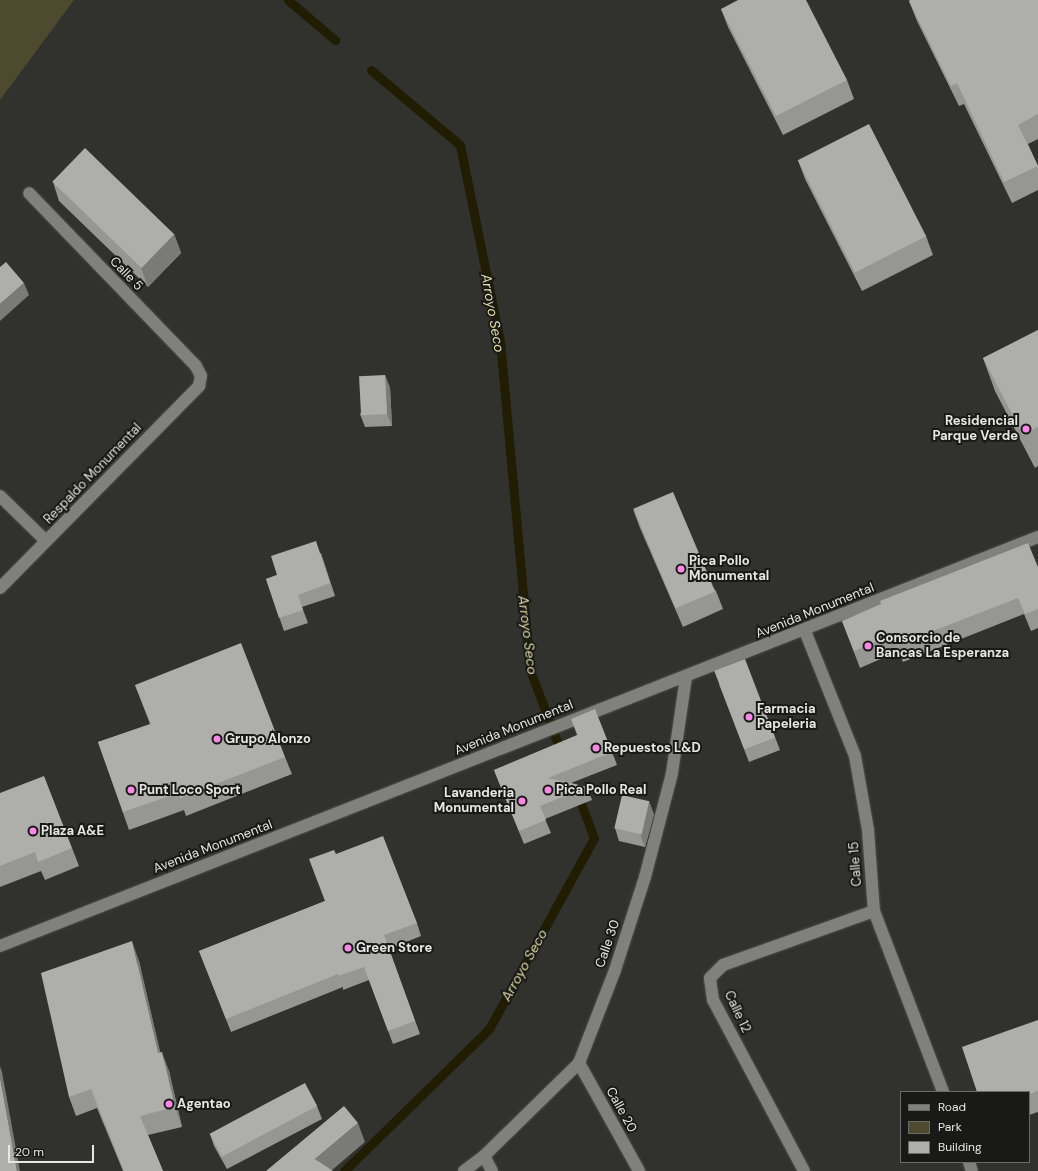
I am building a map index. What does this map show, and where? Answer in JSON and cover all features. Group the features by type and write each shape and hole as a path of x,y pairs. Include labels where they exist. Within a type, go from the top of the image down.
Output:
{"street":[{"name":"Calle 5","path":"28,193 196,366 201,376"},
{"name":"Respaldo Monumental","path":"0,588 199,386 201,376"},
{"path":"0,496 46,541"},
{"name":"Avenida Monumental","path":"0,946 500,748 805,631 1038,537"},
{"name":"Calle 15","path":"805,631 855,756 868,830 874,911 943,1091"},
{"name":"Calle 30","path":"464,1171 484,1156 579,1063 615,970 645,877 672,773 686,677"},
{"name":"Calle 12","path":"804,1171 713,1000 710,978 723,965 874,911"},
{"name":"Calle 20","path":"579,1063 639,1171"},
{"path":"484,1156 492,1171"}],"green space":[{"path":"0,0 74,0 0,100"}],"building":[{"path":"738,0 806,0 847,80 776,116 721,9"},
{"path":"1038,0 1038,114 1018,125 1038,166 1004,182 957,83 951,86 909,1"},
{"path":"869,124 926,236 855,273 798,160"},
{"path":"85,148 174,234 142,268 52,182"},
{"path":"6,262 24,283 0,304 0,267"},
{"path":"1038,330 1038,427 1023,435 983,358"},
{"path":"385,375 387,414 361,415 359,376"},
{"name":"Pica Pollo Monumental","path":"673,492 715,591 676,608 633,509"},
{"path":"316,541 330,583 298,595 303,610 279,618 266,579 277,575 271,556"},
{"path":"1028,543 1038,567 1038,609 1025,614 1018,598 897,645 893,635 854,651 842,621 881,604 880,601"},
{"name":"Grupo Alonzo","path":"241,643 285,757 180,798 178,793 123,812 98,742 151,724 135,685"},
{"name":"Farmacia Papeleria","path":"745,659 775,737 744,749 714,671"},
{"path":"595,709 612,752 548,778 587,787 540,806 546,820 519,831 494,770 578,735 571,719"},
{"name":"Plaza A&E","path":"44,776 72,848 38,862 35,852 0,866 0,793"},
{"path":"622,795 649,801 642,834 614,828"},
{"path":"383,836 417,923 384,935 415,1021 388,1031 364,967 338,976 338,974 226,1019 199,951 325,901 309,859 334,850 336,854"},
{"path":"132,941 158,1053 162,1052 175,1107 140,1116 163,1171 124,1171 91,1089 69,1097 41,973"},
{"path":"1038,1020 1038,1091 1030,1094 1030,1091 977,1091 962,1047"},
{"path":"0,1077 17,1171 0,1171"},
{"path":"305,1083 317,1106 222,1157 210,1134"},
{"path":"344,1106 358,1123 315,1159 333,1171 266,1171"}],"waterway":[{"name":"Arroyo Seco","path":"288,0 335,40"},
{"name":"Arroyo Seco","path":"371,70 460,145 500,341 530,670 562,755"},
{"name":"Arroyo Seco","path":"344,1171 489,1029 594,838 577,793"}],"place":[{"name":"Residencial Parque Verde","path":"1026,429"},
{"name":"Pica Pollo Monumental","path":"681,569"},
{"name":"Consorcio de Bancas La Esperanza","path":"868,646"},
{"name":"Farmacia Papeleria","path":"749,717"},
{"name":"Grupo Alonzo","path":"217,739"},
{"name":"Repuestos L&D","path":"596,748"},
{"name":"Punt Loco Sport","path":"131,790"},
{"name":"Pica Pollo Real","path":"548,790"},
{"name":"Lavanderia Monumental","path":"522,801"},
{"name":"Plaza A&E","path":"33,831"},
{"name":"Green Store","path":"348,948"},
{"name":"Agentao","path":"169,1104"}]}
